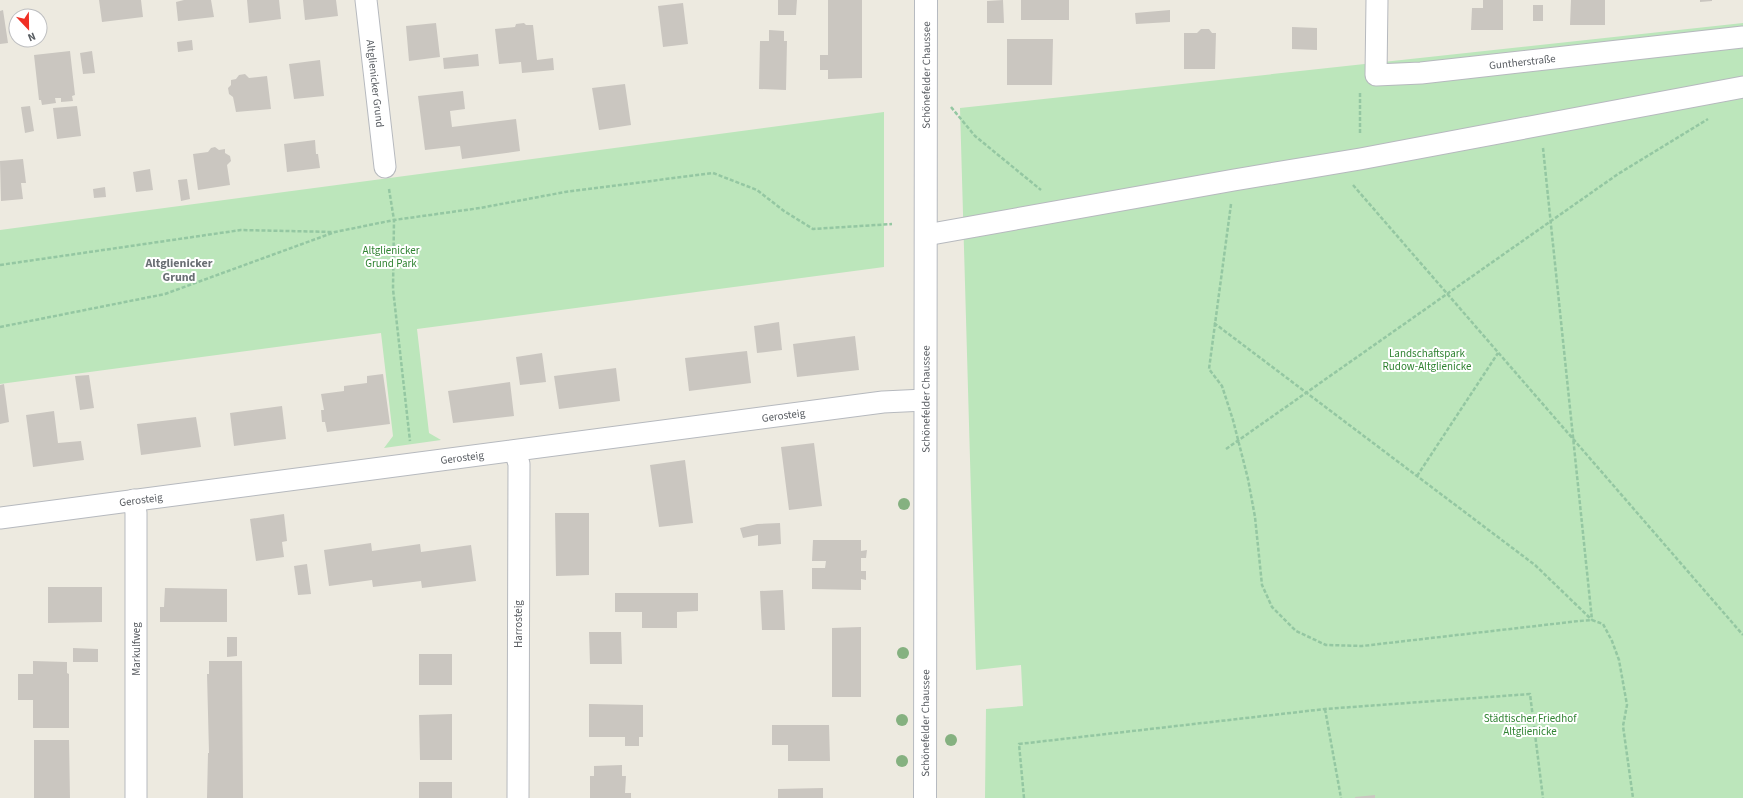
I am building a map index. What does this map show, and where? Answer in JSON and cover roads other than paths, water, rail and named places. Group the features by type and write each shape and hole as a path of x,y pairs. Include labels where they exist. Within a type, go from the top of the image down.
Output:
{"main road":[{"name":"Schönefelder Chaussee","path":"925,798 926,0"}],"street":[{"name":"Altglienicker Grund","path":"366,0 385,167"},
{"name":"Guntherstraße","path":"1377,0 1376,75 1421,73 1743,37"},
{"path":"926,235 1360,159 1743,87"},
{"name":"Gerosteig","path":"0,518 883,402 925,400"},
{"name":"Harrosteig","path":"515,451 519,464 518,798"},
{"name":"Markulfweg","path":"134,500 136,514 136,798"}],"district":[{"name":"Altglienicker Grund","path":"179,270"}],"park label":[{"name":"Altglienicker Grund Park","path":"391,256"},
{"name":"Landschaftspark Rudow-Altglienicke","path":"1427,359"},
{"name":"Städtischer Friedhof Altglienicke","path":"1530,724"}]}
